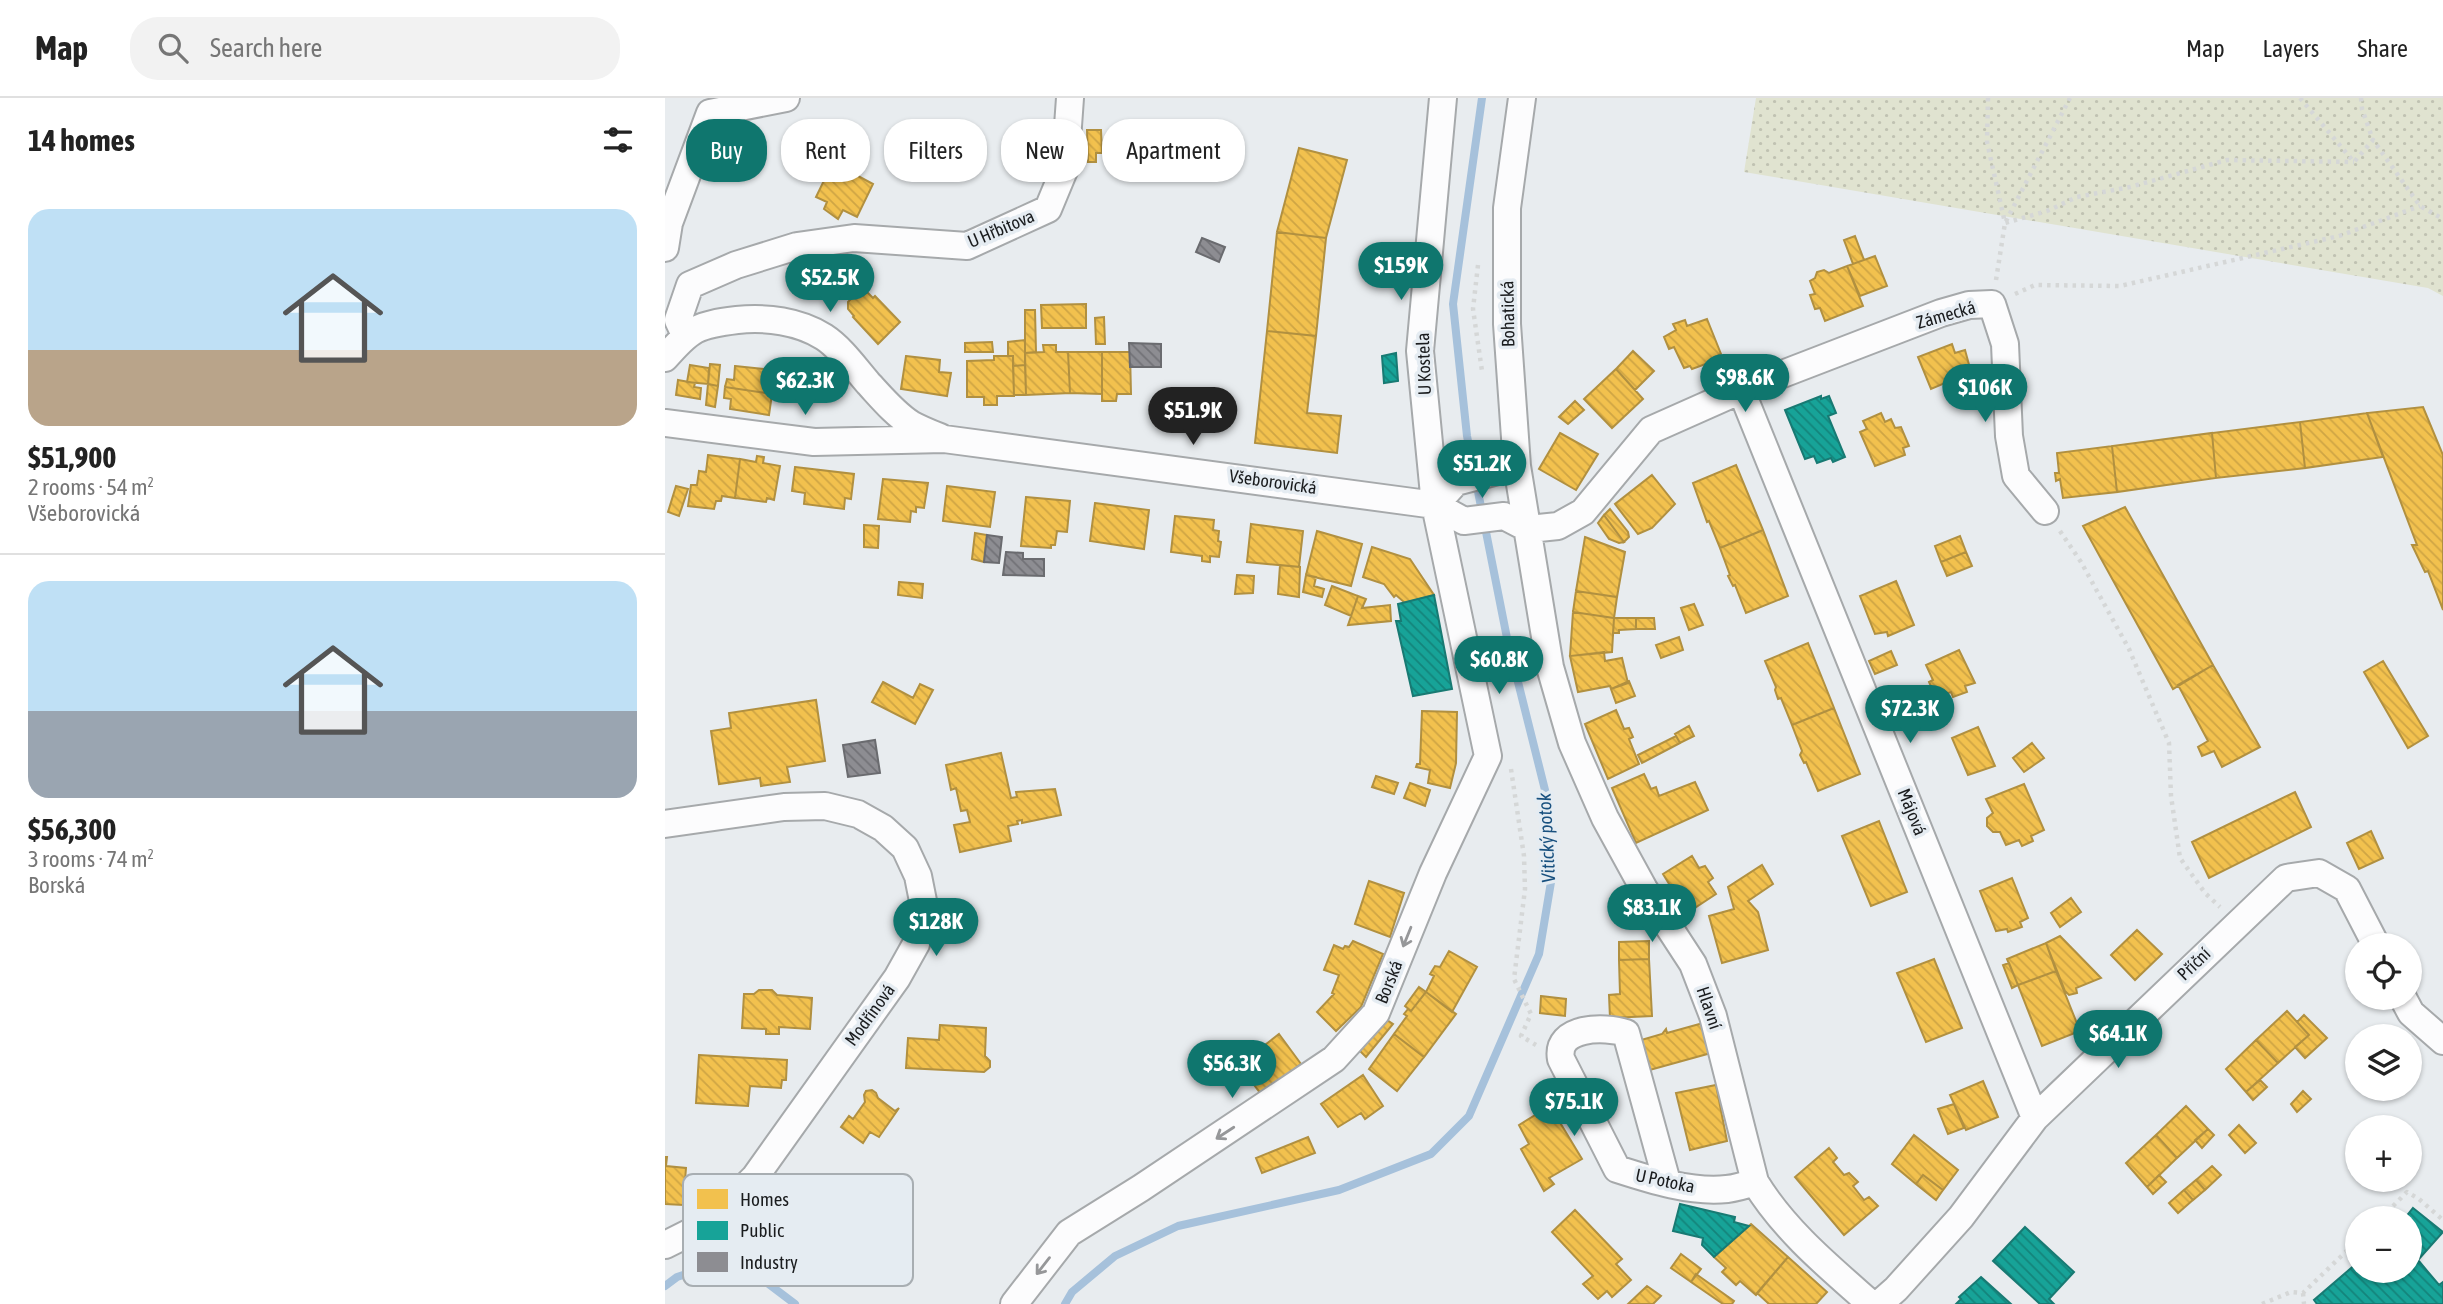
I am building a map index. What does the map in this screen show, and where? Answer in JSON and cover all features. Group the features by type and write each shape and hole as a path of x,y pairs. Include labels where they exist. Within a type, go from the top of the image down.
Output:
{"street":[{"path":"665,248 669,223 710,113 786,98"},
{"name":"U Hřbitova","path":"676,319 690,285 736,265 797,246 854,238 967,246 1048,209 1065,167 1070,98"},
{"name":"U Kostela","path":"1435,505 1420,351 1443,98"},
{"name":"Bohatická","path":"1521,98 1507,208 1507,469 1529,529"},
{"name":"Zámecká","path":"1529,529 1558,526 1583,512 1651,430 1741,390 1941,313 1969,305 1992,304 2005,344 2009,436 2016,476 2045,511"},
{"name":"Všeborovická","path":"665,358 676,319 697,327 746,319 773,319 798,325 825,337 881,398 910,423 944,439"},
{"name":"Májová","path":"1741,390 2035,1118"},
{"name":"Všeborovická","path":"665,423 814,442 944,439 1435,505"},
{"path":"1435,505 1456,482 1507,469"},
{"path":"1435,505 1464,521 1504,516 1529,529"},
{"path":"1435,505 1488,756"},
{"name":"Hlavní","path":"1529,529 1550,667 1571,744 1605,818 1644,889 1693,964 1713,1016 1755,1182 1764,1198 1809,1249 1871,1304"},
{"name":"Borská","path":"1014,1304 1069,1233 1333,1059 1376,1013 1433,873 1488,756"},
{"name":"Modřínová","path":"665,824 784,807 825,806 858,814 883,828 905,848 918,876 924,906 916,944 897,978 757,1174"},
{"name":"Příční","path":"1879,1304 1961,1217 2035,1118 2286,878 2319,873 2347,889 2370,933"},
{"path":"2409,1010 2443,1041"},
{"name":"U Potoka","path":"1667,1182 1626,1034 1612,1028 1580,1031 1564,1040 1559,1050 1561,1059 1617,1169 1667,1182 1704,1189 1728,1189 1755,1182"},
{"name":"Modřínová","path":"665,1245 683,1236"}],"path":[{"path":"1988,98 1987,142 2005,223"},
{"path":"1992,304 2005,223 2070,98"},
{"path":"2300,98 2354,162"},
{"path":"2361,98 2362,110 2373,140 2420,206 2443,219"},
{"path":"2354,162 2373,140"},
{"path":"2005,223 2047,211 2077,197 2130,187 2227,160 2354,162"},
{"path":"1992,304 2035,285 2120,286 2313,242 2339,236 2420,206"},
{"path":"2045,511 2081,562 2129,649 2169,744 2171,796 2181,858 2205,893 2237,923"},
{"path":"1488,756 1510,765 1524,856 1525,889 1514,979 1531,1014 1521,1036"},
{"path":"2393,1206 2407,1192 2443,1220"},
{"path":"2262,1304 2291,1292 2303,1293 2345,1253"},
{"path":"2303,1293 2304,1304"}],"green space":[{"path":"1756,98 2443,98 2443,296 2428,288 1744,172"}],"building: Homes":[{"path":"1088,130 1101,130 1102,153 1096,153 1096,162 1088,162"},
{"path":"1299,148 1347,160 1326,238 1277,232"},
{"path":"823,182 873,184 857,217 843,210 838,219 824,209 827,202 816,197"},
{"path":"1277,232 1326,238 1316,336 1267,331"},
{"path":"1855,236 1864,260 1853,264 1844,240"},
{"path":"1875,256 1887,286 1860,296 1847,266"},
{"path":"1847,266 1863,306 1825,321 1820,308 1815,309 1810,295 1815,294 1810,281 1815,278 1817,272 1824,270 1829,273"},
{"path":"860,290 866,291 873,298 875,296 900,322 878,344 848,309 848,302"},
{"path":"1086,304 1086,328 1042,328 1041,305"},
{"path":"1025,310 1035,310 1036,352 1025,353"},
{"path":"1104,317 1105,344 1096,344 1095,318"},
{"path":"1707,319 1721,354 1713,358 1714,361 1692,369 1690,366 1684,368 1674,347 1669,349 1664,337 1676,330 1673,324 1685,320 1687,326"},
{"path":"1267,331 1316,336 1307,413 1341,416 1337,453 1255,443"},
{"path":"1025,340 1025,365 1013,366 1013,356 1008,356 1008,342"},
{"path":"992,342 993,352 965,352 965,343"},
{"path":"1952,344 1955,353 1965,350 1971,372 1931,389 1918,357"},
{"path":"1043,345 1056,345 1056,352 1068,352 1070,393 1026,395 1025,353 1044,352"},
{"path":"1633,351 1654,371 1635,390 1616,369"},
{"path":"1068,352 1102,352 1102,394 1070,393"},
{"path":"1102,352 1130,352 1131,394 1117,394 1116,401 1102,401"},
{"path":"906,356 940,360 939,372 951,373 947,396 901,389"},
{"path":"994,356 1013,356 1014,396 997,396 997,405 984,405 984,397 967,397 967,361 994,360"},
{"path":"710,364 720,365 718,386 708,384"},
{"path":"690,365 709,368 708,384 687,382"},
{"path":"1025,365 1026,395 1014,395 1013,366"},
{"path":"735,366 775,370 772,394 725,387 727,379 734,380"},
{"path":"1616,369 1643,399 1612,428 1584,399"},
{"path":"678,380 695,383 694,387 701,388 700,399 676,395"},
{"path":"708,384 718,386 715,407 706,405"},
{"path":"725,387 772,394 769,415 730,409 731,399 724,398"},
{"path":"1575,401 1584,410 1568,424 1559,417"},
{"path":"2423,407 2443,455 2443,610 2428,571 2425,572 2412,545 2417,545 2367,413"},
{"path":"1881,413 1885,422 1891,419 1895,428 1901,427 1909,446 1903,448 1905,455 1875,466 1860,432 1867,429 1863,421"},
{"path":"2367,413 2383,457 2305,468 2300,422"},
{"path":"2300,422 2305,468 2216,478 2212,433"},
{"path":"1560,433 1598,454 1576,490 1539,469"},
{"path":"2212,433 2216,478 2117,492 2112,446"},
{"path":"2112,446 2117,492 2063,498 2060,479 2056,481 2055,473 2059,473 2057,453"},
{"path":"708,455 740,459 735,498 722,496 721,501 716,501 714,509 688,506 691,485 697,485 699,471 706,472"},
{"path":"757,456 764,457 763,463 780,466 774,500 767,498 766,502 735,498 740,459 756,462"},
{"path":"1736,465 1763,530 1720,548 1693,483"},
{"path":"795,467 854,474 851,499 845,498 844,509 804,504 805,493 792,491"},
{"path":"1652,475 1675,504 1652,528 1638,534 1615,504"},
{"path":"883,479 928,483 924,508 916,507 916,512 911,511 910,522 878,519"},
{"path":"676,486 688,489 679,516 668,512"},
{"path":"947,486 995,492 990,527 943,521"},
{"path":"1026,497 1070,501 1067,532 1057,531 1055,545 1051,545 1051,548 1021,546"},
{"path":"1095,503 1149,510 1144,549 1090,541"},
{"path":"2125,507 2213,665 2173,689 2083,526"},
{"path":"1610,509 1628,532 1629,537 1624,542 1604,515"},
{"path":"1604,515 1624,542 1609,539 1598,523"},
{"path":"1175,516 1214,520 1213,530 1219,531 1218,541 1221,542 1219,557 1210,556 1210,562 1202,561 1202,556 1171,552"},
{"path":"1251,524 1303,531 1299,567 1247,562"},
{"path":"864,525 879,526 878,548 864,547"},
{"path":"1763,530 1788,596 1746,613 1735,585 1733,586 1728,576 1730,575 1720,548"},
{"path":"1317,531 1362,544 1351,586 1306,575"},
{"path":"975,533 987,535 984,562 972,559"},
{"path":"1960,536 1966,552 1941,562 1935,546"},
{"path":"1585,537 1625,552 1617,597 1576,591"},
{"path":"1372,547 1410,559 1434,595 1405,603 1396,595 1394,597 1384,584 1363,577"},
{"path":"1966,552 1972,566 1947,576 1941,562"},
{"path":"1280,565 1300,567 1299,597 1278,594"},
{"path":"1237,575 1254,576 1253,593 1235,594"},
{"path":"1306,575 1316,577 1314,586 1324,589 1322,597 1303,592"},
{"path":"1896,581 1914,625 1888,636 1887,632 1875,634 1860,596"},
{"path":"899,582 923,584 922,598 898,595"},
{"path":"1332,586 1358,596 1351,616 1325,605"},
{"path":"1576,591 1617,597 1614,618 1573,612"},
{"path":"1358,596 1366,599 1362,608 1390,605 1391,621 1348,625"},
{"path":"1694,604 1703,625 1689,630 1681,608"},
{"path":"1573,612 1614,618 1612,652 1570,656"},
{"path":"1614,618 1636,618 1636,629 1613,633"},
{"path":"1636,618 1654,618 1655,629 1636,629"},
{"path":"1679,637 1683,650 1661,658 1656,645"},
{"path":"1808,643 1834,708 1792,725 1781,698 1778,699 1765,661"},
{"path":"1959,650 1975,683 1965,686 1967,692 1953,697 1951,692 1940,696 1934,693 1929,682 1933,680 1926,665"},
{"path":"1891,651 1897,665 1875,674 1869,661"},
{"path":"1604,652 1605,661 1622,658 1628,683 1611,689 1610,686 1578,692 1570,656"},
{"path":"2383,661 2428,736 2408,748 2364,672"},
{"path":"2213,665 2260,747 2222,767 2214,751 2202,756 2198,747 2208,741 2178,685"},
{"path":"1629,681 1635,696 1616,703 1611,689"},
{"path":"883,682 913,698 920,684 933,690 915,724 872,702"},
{"path":"816,700 825,761 787,767 790,782 761,786 760,778 719,784 711,731 731,728 729,713"},
{"path":"1834,708 1860,774 1818,791 1806,762 1804,763 1800,755 1802,751 1792,725"},
{"path":"1616,710 1624,729 1629,728 1633,737 1629,739 1639,764 1608,779 1585,724"},
{"path":"1422,711 1457,712 1456,763 1450,788 1428,783 1430,770 1416,767 1420,764"},
{"path":"1689,726 1694,736 1680,743 1675,734"},
{"path":"1978,727 1995,766 1968,775 1952,738"},
{"path":"1676,736 1680,743 1642,763 1638,755"},
{"path":"2032,743 2044,758 2024,772 2013,758"},
{"path":"1001,753 1011,798 1017,797 1016,792 1055,789 1061,815 1022,823 1022,820 1017,821 1018,824 1008,826 1011,841 960,852 954,825 970,822 967,810 961,811 956,788 951,790 946,765"},
{"path":"1644,774 1651,789 1656,787 1659,796 1695,782 1708,810 1636,843 1612,788"},
{"path":"1376,776 1398,783 1394,794 1372,787"},
{"path":"1410,783 1430,790 1425,806 1404,798"},
{"path":"2024,784 2044,830 2031,836 2033,841 2022,846 2019,840 2006,845 2000,832 1993,832 1987,826 1987,818 1993,813 1986,799"},
{"path":"2295,792 2311,827 2209,878 2192,842"},
{"path":"1879,821 1907,892 1871,906 1842,836"},
{"path":"2371,831 2383,858 2359,869 2347,843"},
{"path":"1692,856 1699,868 1705,866 1713,878 1708,882 1716,894 1687,913 1663,874"},
{"path":"1762,865 1773,884 1748,901 1758,912 1768,950 1722,963 1709,916 1734,909 1728,887"},
{"path":"2012,878 2028,918 2020,922 2022,927 2008,932 2007,929 1996,931 1980,891"},
{"path":"1369,881 1404,893 1390,937 1355,924"},
{"path":"2071,898 2081,912 2060,927 2051,913"},
{"path":"2137,930 2162,954 2135,980 2111,955"},
{"path":"2060,936 2101,978 2076,988 2077,993 2069,995 2046,943"},
{"path":"1353,941 1383,954 1361,1007 1336,1031 1317,1012 1334,994 1332,993 1339,975 1324,970 1334,945 1343,949 1345,946 1349,947"},
{"path":"1649,941 1649,959 1619,960 1619,942"},
{"path":"2046,943 2056,971 2018,985 2007,959"},
{"path":"1449,951 1477,967 1452,1012 1426,992 1434,976 1430,974 1435,966 1440,967"},
{"path":"1649,959 1652,1016 1610,1018 1609,995 1620,994 1619,960"},
{"path":"1934,959 1962,1028 1926,1042 1897,973"},
{"path":"2009,963 2018,985 2012,988 2003,965"},
{"path":"2056,971 2080,1031 2042,1046 2018,985"},
{"path":"1419,987 1426,992 1411,1011 1405,1006"},
{"path":"759,990 772,990 777,995 812,998 810,1029 779,1027 779,1034 766,1034 766,1029 742,1028 744,994 754,994"},
{"path":"1426,992 1456,1014 1424,1057 1394,1034 1407,1016 1404,1014 1408,1009 1411,1011"},
{"path":"1541,996 1566,999 1565,1016 1540,1013"},
{"path":"2287,1011 2309,1035 2278,1063 2256,1040"},
{"path":"2304,1015 2327,1038 2305,1058 2295,1047 2309,1035 2297,1022"},
{"path":"1384,1018 1393,1024 1366,1057 1358,1049"},
{"path":"1703,1023 1711,1053 1646,1071 1638,1041 1662,1034 1666,1029 1667,1033"},
{"path":"940,1025 986,1028 985,1056 990,1061 990,1067 984,1072 906,1068 908,1038 939,1040"},
{"path":"1279,1034 1301,1064 1261,1094 1239,1065"},
{"path":"1394,1034 1424,1057 1397,1091 1369,1069"},
{"path":"2256,1040 2278,1063 2246,1092 2226,1069"},
{"path":"699,1055 787,1060 786,1080 782,1080 781,1088 750,1086 748,1106 696,1103"},
{"path":"1363,1075 1383,1106 1365,1119 1361,1113 1338,1127 1321,1104"},
{"path":"2260,1080 2267,1087 2253,1100 2246,1092"},
{"path":"1983,1081 1998,1117 1966,1130 1950,1095"},
{"path":"1716,1085 1727,1141 1690,1150 1676,1093"},
{"path":"872,1090 895,1111 899,1108 879,1137 870,1132 863,1143 841,1127 849,1116 853,1119 865,1102 866,1091"},
{"path":"2303,1091 2311,1099 2297,1112 2291,1104"},
{"path":"1954,1104 1964,1128 1948,1134 1938,1109"},
{"path":"1550,1106 1582,1159 1549,1178 1554,1184 1544,1191 1521,1149 1529,1144 1519,1125"},
{"path":"2186,1106 2208,1129 2177,1158 2156,1135"},
{"path":"2239,1125 2256,1143 2245,1153 2229,1135"},
{"path":"2208,1129 2214,1135 2202,1148 2195,1140"},
{"path":"1914,1135 1958,1170 1943,1190 1923,1175 1916,1184 1892,1164"},
{"path":"2156,1135 2177,1158 2147,1187 2126,1163"},
{"path":"1308,1137 1315,1153 1262,1173 1256,1158"},
{"path":"1829,1148 1837,1158 1833,1162 1844,1175 1849,1173 1858,1182 1853,1186 1864,1200 1869,1197 1878,1206 1844,1235 1795,1177"},
{"path":"665,1157 667,1157 666,1166 686,1168 686,1174 683,1174 683,1205 665,1204"},
{"path":"2212,1166 2221,1175 2205,1190 2196,1180"},
{"path":"1923,1175 1943,1190 1936,1200 1916,1184"},
{"path":"2159,1175 2166,1182 2153,1194 2147,1187"},
{"path":"2196,1180 2205,1190 2193,1200 2184,1190"},
{"path":"2184,1190 2193,1200 2178,1213 2169,1203"},
{"path":"1575,1210 1622,1259 1616,1264 1631,1280 1612,1297 1607,1291 1598,1299 1583,1284 1593,1276 1552,1232"},
{"path":"1751,1224 1788,1257 1756,1295 1740,1281 1736,1285 1722,1272 1726,1268 1714,1257"},
{"path":"1681,1254 1701,1269 1691,1282 1671,1268"},
{"path":"1788,1257 1827,1292 1816,1304 1769,1304 1757,1293"},
{"path":"1696,1274 1734,1301 1732,1304 1723,1304 1691,1282"},
{"path":"1647,1286 1661,1296 1653,1304 1628,1304"}],"building: Public":[{"path":"1396,353 1398,381 1384,383 1382,356"},
{"path":"1821,396 1821,399 1829,396 1836,413 1828,416 1845,457 1833,462 1831,458 1817,463 1814,456 1805,459 1785,410"},
{"path":"1434,595 1452,689 1413,696 1396,621 1401,621 1398,604"},
{"path":"1680,1204 1735,1217 1734,1222 1749,1226 1714,1257 1702,1245 1703,1238 1673,1231"},
{"path":"2422,1215 2443,1232 2422,1256"},
{"path":"2025,1227 2074,1272 2049,1299 2054,1304 2040,1304 1993,1261"},
{"path":"2422,1265 2439,1285 2443,1282 2443,1304 2317,1304 2314,1300 2345,1273 2345,1283 2422,1283"},
{"path":"1981,1277 2011,1304 1956,1304 1961,1299 1959,1297"}],"building: Industry":[{"path":"1202,238 1225,247 1219,262 1196,252"},
{"path":"1129,343 1161,344 1161,367 1130,367"},
{"path":"987,535 1002,537 999,563 984,562"},
{"path":"1006,552 1023,553 1023,559 1044,559 1044,576 1003,575"},
{"path":"875,740 880,773 848,777 843,745"}],"waterway":[{"name":"Vitický potok","path":"1065,1304 1072,1292 1115,1256 1178,1226 1339,1190 1431,1154 1469,1116 1539,954 1551,882 1546,794 1507,638 1467,436 1453,304 1482,98"},
{"path":"665,1286 683,1275"},
{"path":"771,1286 795,1304"}]}
